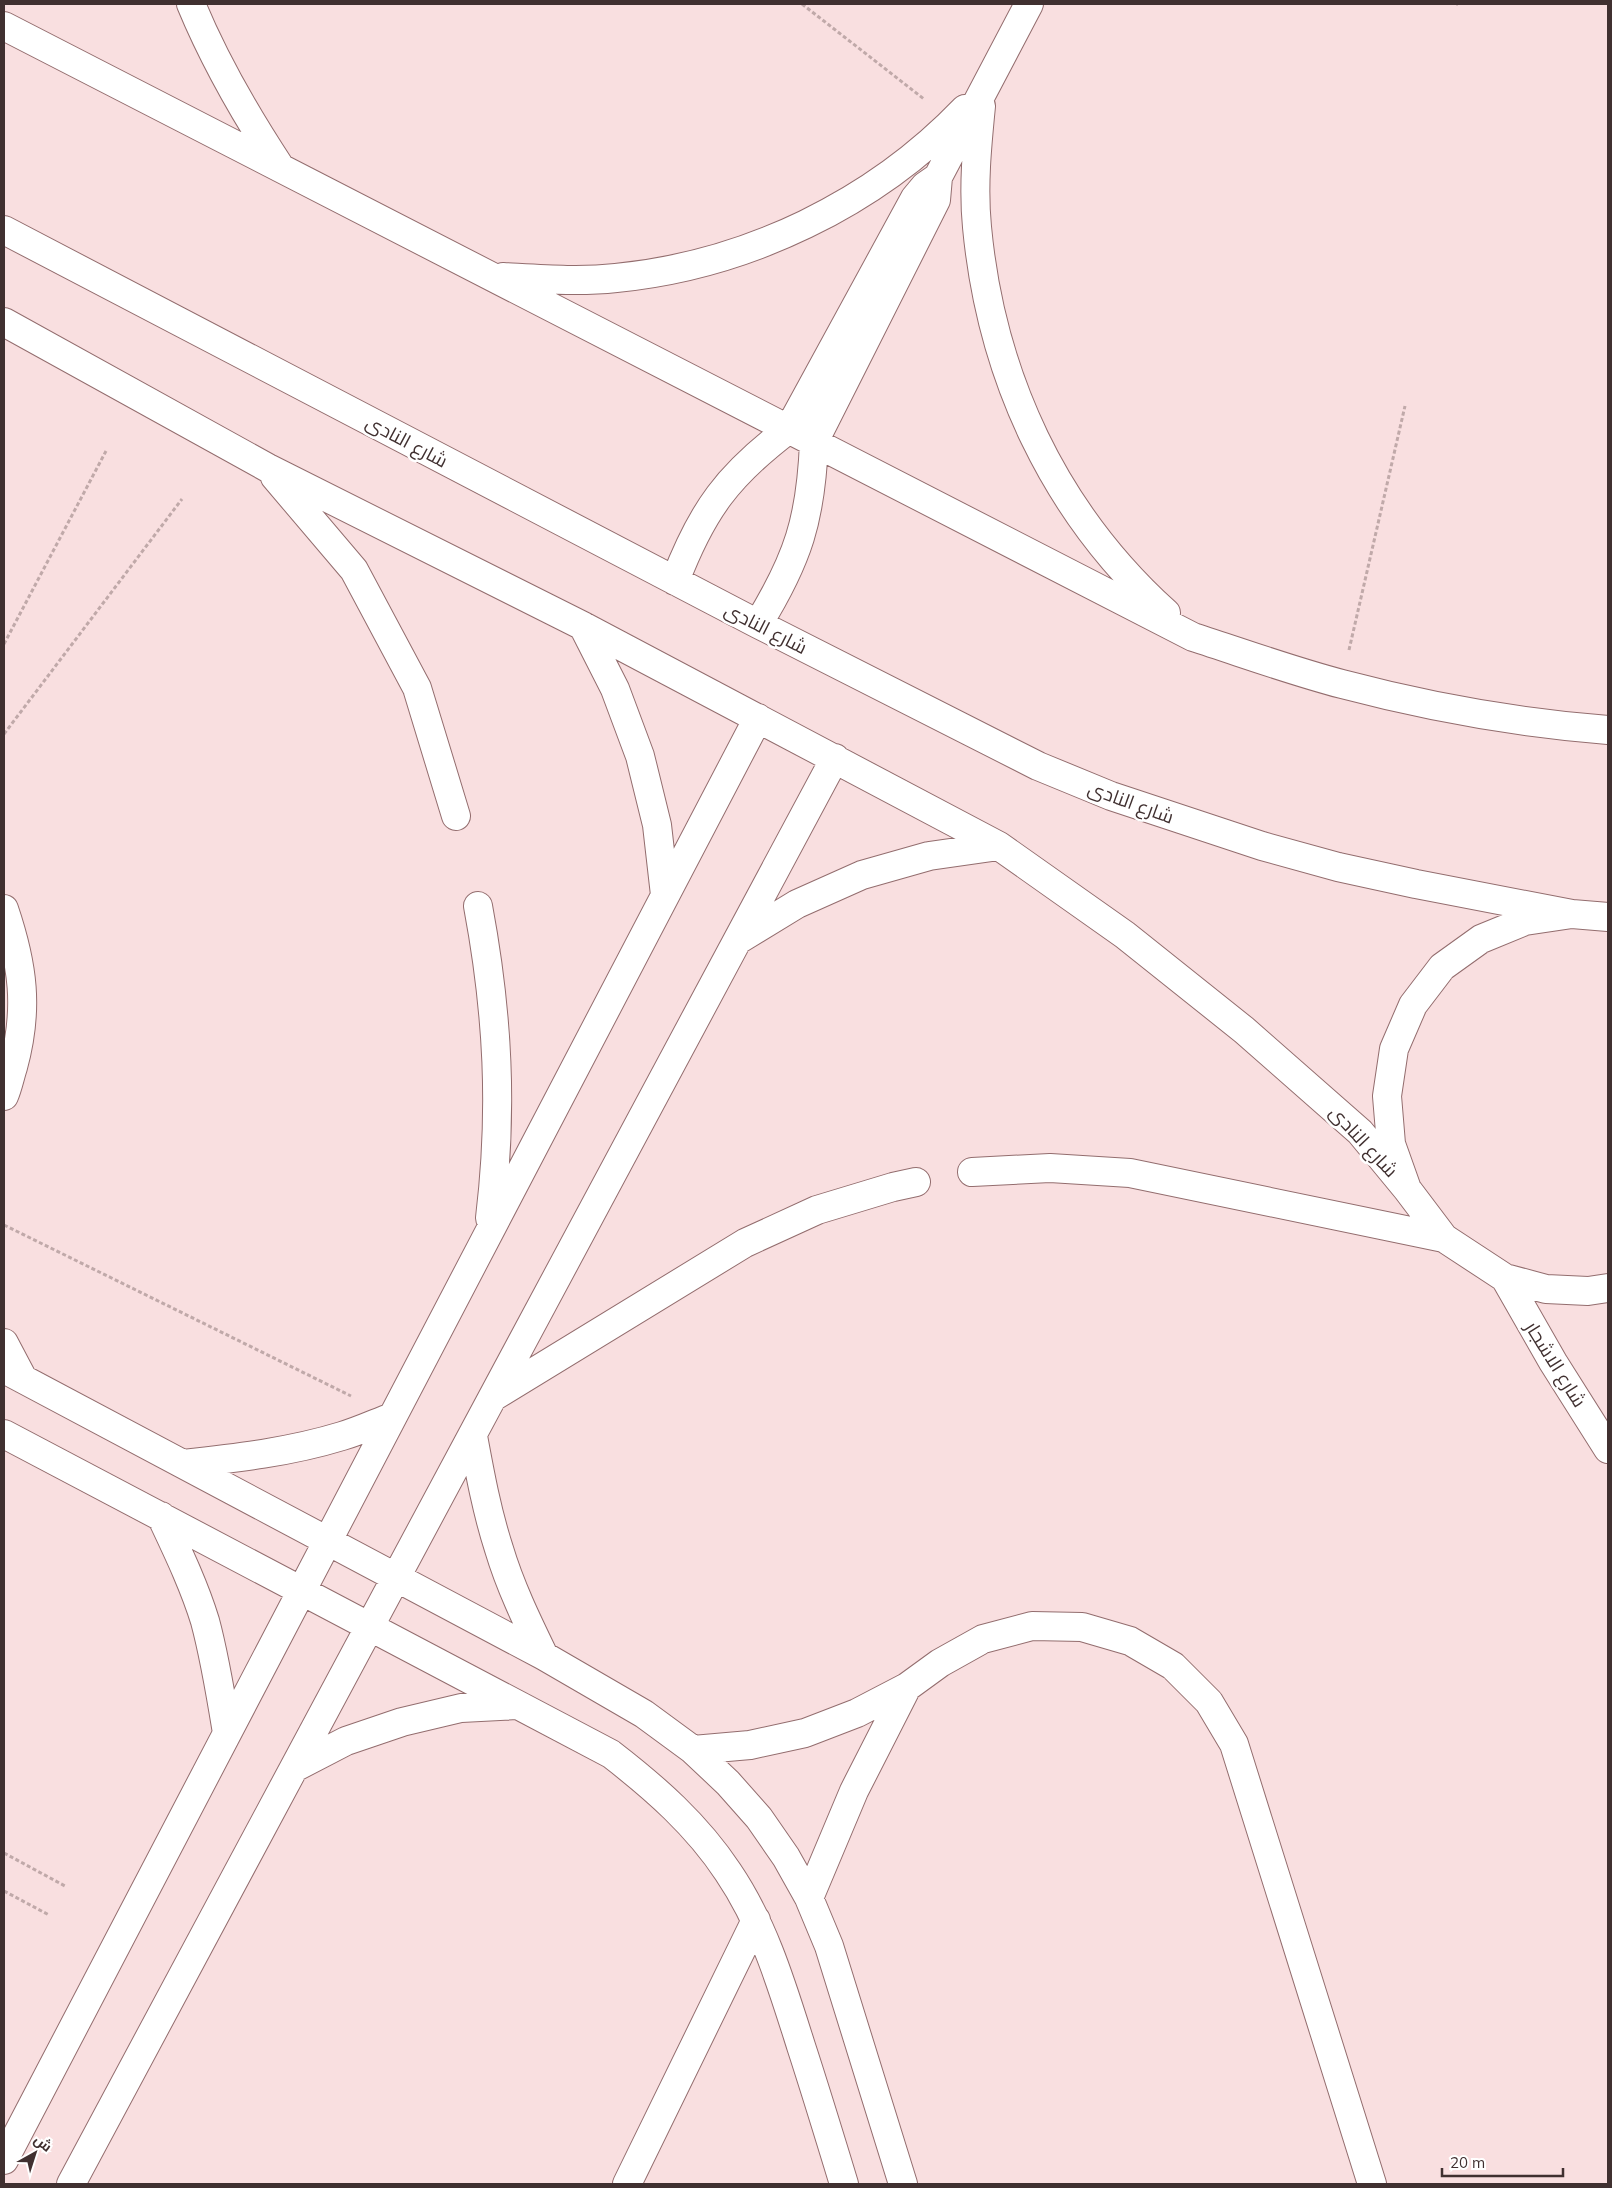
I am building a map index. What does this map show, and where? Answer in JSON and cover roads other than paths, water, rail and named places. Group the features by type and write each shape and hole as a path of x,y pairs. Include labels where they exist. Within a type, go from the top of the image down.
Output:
{"street":[{"path":"191,4 216,62 246,116 280,168"},
{"path":"758,624 779,589 795,555 808,509 813,481 814,442 936,200 938,177 1029,4"},
{"path":"4,26 1194,637 1341,684 1454,710 1569,727 1608,730"},
{"path":"490,276 554,280 616,278 679,268 740,252 798,228 853,198 906,163 952,122 983,89"},
{"path":"983,89 976,157 976,226 985,293 1002,359 1026,423 1058,483 1092,532 1142,592 1194,637"},
{"path":"675,581 689,543 708,510 731,479 789,429 915,198 925,186 938,177"},
{"name":"شارع النادى","path":"4,230 675,581 1038,766 1111,796 1262,846 1338,867 1572,914"},
{"name":"شارع النادى","path":"4,322 268,468 583,626 999,846 1125,935 1244,1030 1360,1132 1408,1189"},
{"path":"268,468 354,570 417,688 456,816"},
{"path":"583,626 616,689 640,756 657,825 665,895"},
{"path":"4,2160 758,718"},
{"path":"71,2184 835,758"},
{"path":"737,941 796,904 862,875 929,856 999,846"},
{"path":"478,906 488,960 498,1070 495,1170 488,1234"},
{"path":"4,909 16,945 23,995 19,1045 4,1096"},
{"path":"1608,917 1572,914 1524,921 1481,939 1442,967 1413,1005 1394,1049 1387,1096 1391,1144 1408,1189 1444,1238 1505,1278 1546,1289 1588,1291 1608,1288"},
{"path":"972,1172 1050,1168 1130,1173 1444,1238"},
{"path":"492,1398 745,1243 817,1210 916,1182"},
{"name":"شارع الاشجار","path":"1505,1278 1553,1362 1608,1449"},
{"path":"4,1343 13,1374 544,1656 644,1714 694,1750 728,1783 759,1818 786,1857 809,1898 829,1946 903,2184"},
{"path":"183,1464 238,1458 291,1449 342,1436 392,1417"},
{"path":"4,1434 611,1754 655,1788 694,1828 722,1864 756,1920 780,1978 844,2184"},
{"path":"473,1436 484,1493 499,1550 519,1604 544,1656"},
{"path":"161,1516 185,1568 205,1621 227,1734"},
{"path":"694,1750 750,1745 805,1733 857,1713 907,1687 940,1663 984,1639 1032,1626 1082,1627 1130,1641 1173,1666 1209,1702 1234,1744 1372,2184"},
{"path":"809,1898 854,1790 907,1687"},
{"path":"294,1768 346,1741 402,1722 461,1708 517,1705"},
{"path":"627,2184 756,1920"}]}
